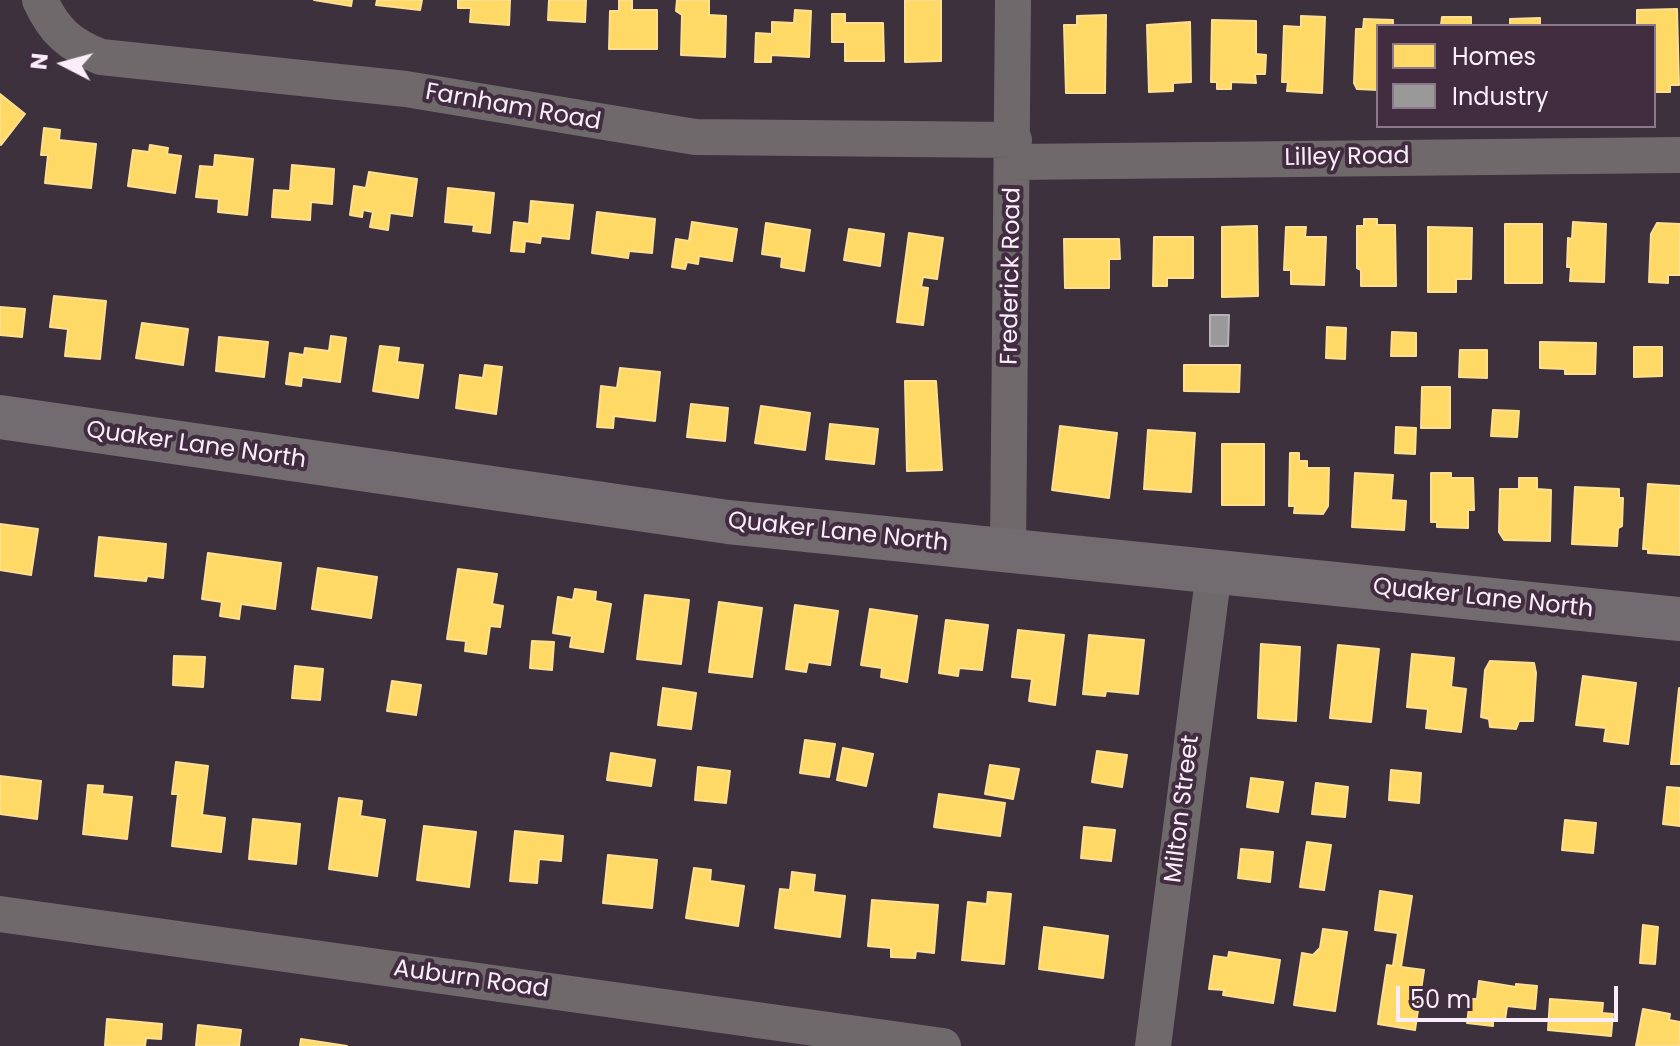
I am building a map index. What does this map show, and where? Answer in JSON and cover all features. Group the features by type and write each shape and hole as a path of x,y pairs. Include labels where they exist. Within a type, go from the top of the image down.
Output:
{"street":[{"name":"Farnham Road","path":"40,0 55,28 67,41 101,57 406,89 695,137 1014,151"},
{"name":"Frederick Road","path":"1008,552 1013,0"},
{"name":"Lilley Road","path":"1014,151 1680,155"},
{"name":"Quaker Lane North","path":"0,417 728,522 1680,619"},
{"name":"Milton Street","path":"1153,1046 1214,571"},
{"name":"Auburn Road","path":"0,914 943,1046"}],"building: Homes":[{"path":"314,0 352,0 351,6"},
{"path":"377,0 422,0 420,10 376,5"},
{"path":"458,0 510,0 509,25 470,22 471,8 458,8"},
{"path":"549,0 586,0 585,22 548,20"},
{"path":"619,0 632,0 632,10 657,10 657,49 609,49 610,11 619,11"},
{"path":"677,0 709,0 709,15 726,16 725,57 681,55 682,15 676,11"},
{"path":"905,0 941,0 941,61 905,62"},
{"path":"1677,9 1679,85 1670,85 1670,92 1656,92 1656,24 1637,24 1637,10"},
{"path":"795,10 811,11 809,57 771,55 771,62 755,62 756,33 772,34 772,22 794,23"},
{"path":"832,14 845,14 845,23 883,23 884,61 845,61 845,42 832,42"},
{"path":"1106,15 1105,93 1066,93 1064,25 1077,25 1077,16"},
{"path":"1301,16 1325,17 1322,93 1287,91 1288,82 1282,82 1284,26 1301,27"},
{"path":"1442,17 1471,17 1471,24 1441,24"},
{"path":"1540,18 1540,24 1510,24 1510,19"},
{"path":"1364,19 1393,20 1393,24 1376,24 1376,90 1357,89 1354,83 1356,29 1363,29"},
{"path":"1212,20 1256,21 1256,54 1266,55 1265,74 1255,74 1256,83 1231,82 1231,89 1217,89 1217,82 1211,82"},
{"path":"1190,22 1191,82 1173,83 1173,91 1149,92 1147,25"},
{"path":"0,94 25,114 1,145 0,144"},
{"path":"44,128 60,130 59,140 96,144 91,188 45,183 48,155 41,155"},
{"path":"150,145 168,148 167,154 181,156 175,193 128,186 133,150 149,152"},
{"path":"215,155 253,159 247,215 218,212 219,199 196,197 200,166 214,167"},
{"path":"292,165 334,169 332,204 311,202 310,220 272,217 274,190 290,191"},
{"path":"369,172 417,179 412,216 390,213 388,230 370,227 373,212 363,210 362,217 350,215 354,186 366,188"},
{"path":"448,188 494,193 490,233 473,231 474,225 445,222"},
{"path":"531,201 573,205 569,239 541,236 540,243 525,241 524,252 511,251 514,222 529,224"},
{"path":"597,212 655,219 652,253 629,251 628,258 592,253"},
{"path":"1364,219 1377,219 1377,225 1395,225 1396,286 1361,286 1361,270 1357,268 1357,226 1364,226"},
{"path":"692,222 737,229 732,261 699,256 698,264 687,262 685,269 672,267 676,239 689,241"},
{"path":"1573,222 1606,224 1604,282 1570,281 1568,238 1572,239"},
{"path":"766,223 810,230 804,271 781,267 782,257 762,254"},
{"path":"1657,223 1680,224 1680,275 1668,275 1668,283 1649,282 1651,234"},
{"path":"1505,224 1542,224 1542,283 1505,283"},
{"path":"1257,226 1258,296 1222,297 1222,227"},
{"path":"1286,227 1306,227 1305,237 1326,237 1324,285 1291,284 1291,270 1284,270"},
{"path":"1428,227 1472,228 1471,279 1456,279 1456,292 1428,292"},
{"path":"849,229 884,234 880,266 844,260"},
{"path":"909,233 943,238 937,279 923,277 921,287 928,288 923,325 897,322"},
{"path":"1154,237 1193,237 1193,278 1167,278 1167,286 1153,286"},
{"path":"1064,239 1119,239 1120,259 1109,259 1109,288 1065,288"},
{"path":"54,296 106,301 100,359 65,356 68,329 50,327"},
{"path":"0,307 25,309 22,337 0,335"},
{"path":"142,323 188,329 183,365 136,358"},
{"path":"1327,327 1346,328 1345,359 1326,358"},
{"path":"1392,332 1416,333 1416,356 1391,356"},
{"path":"331,336 346,338 340,382 302,377 301,386 286,384 290,353 304,355 305,348 329,351"},
{"path":"219,337 268,342 264,377 216,371"},
{"path":"1540,342 1596,343 1595,374 1565,374 1565,369 1540,368"},
{"path":"380,346 399,348 397,362 423,365 418,398 373,391"},
{"path":"1634,347 1662,347 1662,376 1634,377"},
{"path":"1460,350 1487,350 1487,378 1459,377"},
{"path":"485,365 502,367 496,414 456,408 460,375 483,378"},
{"path":"1184,365 1240,365 1239,392 1184,391"},
{"path":"620,368 660,372 655,421 614,416 613,428 597,427 601,386 617,388"},
{"path":"905,381 936,381 942,470 907,471"},
{"path":"1422,387 1450,387 1450,428 1421,428"},
{"path":"691,404 728,408 725,441 687,437"},
{"path":"761,406 810,413 805,450 755,443"},
{"path":"1493,410 1519,411 1517,437 1491,436"},
{"path":"830,424 878,429 874,464 826,459"},
{"path":"1060,426 1117,433 1109,498 1052,490"},
{"path":"1396,427 1416,428 1415,454 1395,453"},
{"path":"1148,430 1195,433 1191,492 1144,489"},
{"path":"1222,444 1264,444 1264,505 1222,505"},
{"path":"1290,453 1299,453 1299,461 1307,461 1307,468 1329,468 1328,506 1323,514 1294,513 1295,506 1289,506"},
{"path":"1355,473 1393,475 1391,500 1406,501 1404,530 1352,527"},
{"path":"1431,473 1451,473 1451,478 1473,478 1474,510 1468,510 1468,528 1437,527 1437,522 1431,522"},
{"path":"1519,478 1537,478 1537,489 1551,490 1550,541 1504,540 1499,532 1500,489 1519,489"},
{"path":"1648,484 1680,486 1680,555 1648,553 1648,549 1643,549"},
{"path":"1575,487 1619,489 1619,498 1623,498 1622,526 1618,528 1617,546 1572,544"},
{"path":"0,524 38,529 31,575 0,570"},
{"path":"99,537 166,544 163,578 147,576 146,581 95,576"},
{"path":"208,553 281,563 275,609 241,604 239,619 220,616 222,602 202,599"},
{"path":"318,568 377,577 371,618 312,609"},
{"path":"458,569 497,574 492,604 503,606 500,627 490,626 486,654 465,651 466,641 447,639"},
{"path":"575,589 596,592 595,601 611,604 603,652 570,647 572,636 553,633 558,597 573,600"},
{"path":"645,595 689,600 681,664 637,659"},
{"path":"719,602 762,608 752,677 709,672"},
{"path":"795,605 838,611 830,665 808,662 806,672 786,669"},
{"path":"870,609 917,616 907,682 881,677 882,668 861,665"},
{"path":"946,620 988,625 982,670 959,668 958,676 939,673"},
{"path":"1018,630 1064,635 1055,705 1029,701 1032,679 1012,677"},
{"path":"1089,635 1144,640 1138,694 1106,691 1105,696 1083,694"},
{"path":"532,641 554,642 552,670 530,668"},
{"path":"1261,644 1300,647 1296,721 1258,718"},
{"path":"1338,645 1379,649 1371,722 1330,718"},
{"path":"1412,654 1454,658 1451,687 1466,689 1461,732 1426,728 1428,709 1407,707"},
{"path":"174,656 205,657 203,687 173,685"},
{"path":"1490,661 1534,663 1533,721 1519,721 1516,729 1490,727 1489,719 1481,717 1485,670"},
{"path":"295,666 323,669 320,700 292,698"},
{"path":"1583,676 1636,683 1628,744 1604,741 1606,728 1576,725"},
{"path":"392,681 421,685 416,715 387,711"},
{"path":"663,688 696,693 691,729 658,725"},
{"path":"1679,688 1680,764 1671,764"},
{"path":"805,740 835,744 829,777 800,773"},
{"path":"843,748 873,754 866,786 837,780"},
{"path":"1097,751 1127,755 1122,787 1092,782"},
{"path":"611,753 655,760 651,786 607,780"},
{"path":"176,762 208,766 202,815 225,818 221,852 172,846 178,794 172,794"},
{"path":"990,765 1019,769 1013,799 985,794"},
{"path":"698,767 730,771 726,803 695,800"},
{"path":"1391,770 1421,773 1419,803 1389,800"},
{"path":"0,776 41,781 37,819 0,814"},
{"path":"1251,778 1283,782 1278,812 1247,807"},
{"path":"1316,783 1348,787 1345,817 1312,814"},
{"path":"88,785 103,786 102,794 132,797 127,839 83,834"},
{"path":"1667,787 1680,788 1680,826 1663,824"},
{"path":"939,794 1005,803 1000,836 934,827"},
{"path":"339,798 362,801 360,816 385,820 377,876 329,869"},
{"path":"253,819 300,824 296,864 249,859"},
{"path":"1565,820 1596,823 1593,853 1562,850"},
{"path":"424,826 476,832 469,887 417,880"},
{"path":"1084,827 1115,830 1111,861 1081,858"},
{"path":"515,831 563,836 561,861 539,859 537,883 510,881"},
{"path":"1307,842 1331,845 1324,890 1300,887"},
{"path":"1241,849 1273,852 1270,882 1238,878"},
{"path":"608,855 657,860 652,908 603,903"},
{"path":"694,868 711,870 710,881 744,886 738,926 686,918"},
{"path":"792,872 815,875 813,892 845,896 840,937 775,928 780,889 790,890"},
{"path":"1380,891 1412,896 1401,967 1424,970 1415,1030 1378,1024 1387,965 1393,966 1398,933 1375,930"},
{"path":"988,892 1011,894 1004,964 962,960 968,902 987,904"},
{"path":"872,900 938,905 934,953 916,951 915,958 891,957 891,948 868,946"},
{"path":"1643,925 1658,927 1655,964 1640,963"},
{"path":"1044,927 1108,936 1103,978 1039,969"},
{"path":"1323,929 1347,932 1335,1011 1294,1005 1302,953 1313,955 1320,948"},
{"path":"1229,952 1280,960 1273,1003 1223,995 1224,990 1209,989 1214,956 1228,958"},
{"path":"1479,981 1516,987 1516,984 1537,986 1535,1009 1507,1006 1505,1020 1493,1018 1493,1026 1467,1023 1470,999 1477,999"},
{"path":"1550,999 1603,1003 1602,1013 1613,1014 1611,1036 1548,1030"},
{"path":"1643,1009 1670,1014 1669,1020 1680,1022 1680,1046 1636,1046"},
{"path":"107,1019 162,1024 161,1039 146,1038 145,1046 105,1046"},
{"path":"198,1025 241,1030 239,1046 196,1046"},
{"path":"301,1039 347,1046 300,1046"}],"building: Industry":[{"path":"1210,315 1229,315 1228,346 1210,346"}]}
